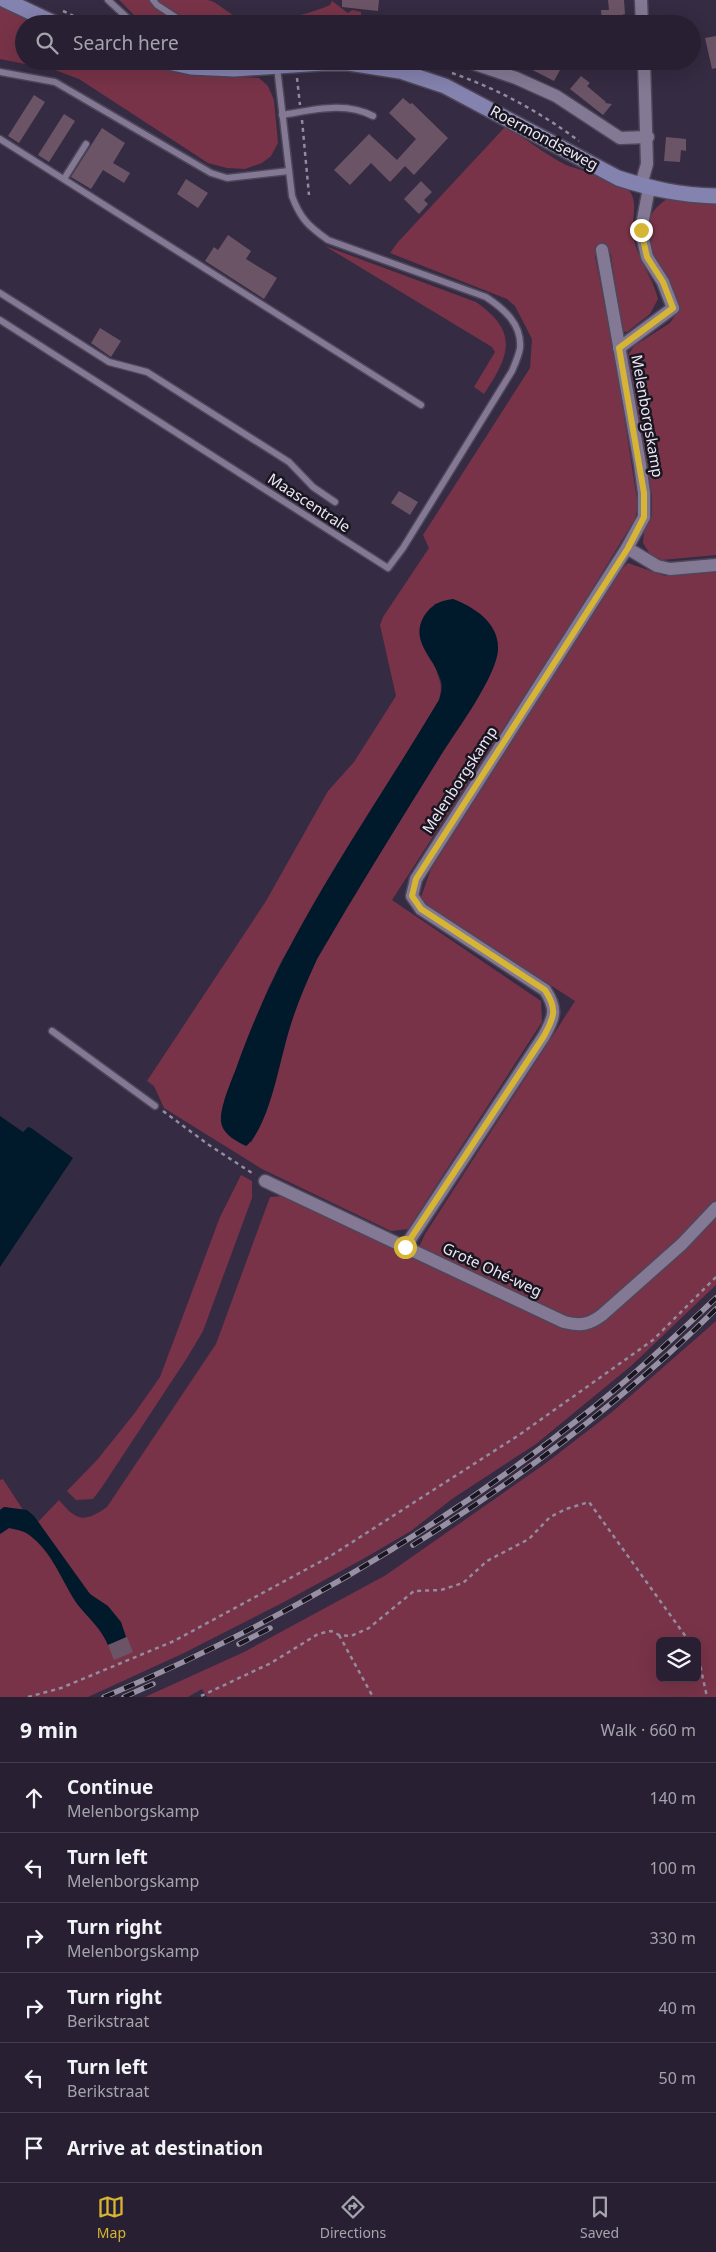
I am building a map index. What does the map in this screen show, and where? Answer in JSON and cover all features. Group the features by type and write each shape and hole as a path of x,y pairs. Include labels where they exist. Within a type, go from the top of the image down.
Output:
{"main road":[{"path":"5,0 37,15"},
{"name":"Roermondseweg","path":"400,70 445,86 592,165 645,187 685,195 716,196"}],"street":[{"path":"641,0 642,15"},
{"path":"492,70 516,78 556,96 620,138 648,137"},
{"path":"619,348 673,308 663,282 647,257 641,230 648,137 644,70"},
{"name":"Melenborgskamp","path":"405,1247 554,1018 553,1002 545,990 421,909 412,896 416,879 628,548 644,517 644,493 602,250"},
{"path":"628,548 657,566 670,569 716,565"},
{"name":"Grote Ohé-weg","path":"265,1181 564,1322 579,1326 593,1322 602,1315 682,1244 716,1208"}],"lane":[{"path":"108,0 124,15"},
{"path":"153,0 172,15"},
{"path":"0,72 55,82 211,173 227,178 289,171 277,70"},
{"path":"282,115 342,107 362,110 374,116"},
{"path":"0,139 421,405"},
{"path":"64,179 86,144"},
{"name":"Maascentrale","path":"0,320 388,568 403,548 512,371 520,348 516,326 504,310 486,297 328,240 311,228 299,214 292,196 289,171"},
{"path":"0,293 109,362 147,372 289,462 312,487 336,502"},
{"path":"52,1031 155,1106"}],"path":[{"path":"297,70 310,195"},
{"name":"Roermondseweg","path":"446,71 511,98 549,119 585,145"},
{"path":"155,1106 222,1154 265,1181"},
{"path":"28,1697 60,1688 174,1641 329,1557 519,1435 653,1340 716,1277"},
{"path":"201,1697 271,1663 318,1634 331,1631 338,1635 351,1636 369,1628 414,1591 442,1590 463,1583 487,1561 529,1539 550,1517 566,1509 589,1502 686,1637"},
{"path":"338,1635 373,1697"},
{"path":"701,1669 707,1697"}],"shaded area":[{"path":"119,0 207,0 234,15 134,15"},
{"path":"332,1 348,13 352,10 361,12 361,15 300,15 330,5"},
{"path":"0,6 19,15 15,15 15,62 0,59"},
{"path":"55,70 172,70 190,74 259,78 268,86 274,100 278,143 271,156 262,163 245,169 227,168 208,163 79,79"},
{"path":"505,127 564,164 610,179 619,183 631,193 634,203 633,235 635,244 653,283 658,299 650,314 627,332 621,331 611,254 595,256 615,357 638,506 635,519 567,630 392,900 541,1001 542,1022 408,1229 391,1231 262,1169 164,1108 154,1086 147,1081 266,901 328,791 354,762 396,696 380,625 383,617 429,548 423,535 530,368 532,339 515,306 507,299 390,253 398,242","holes":["453,600 484,617 494,631 498,649 491,674 317,959 295,1012 268,1102 251,1143 229,1089 268,989 282,960 439,700 441,687 434,655 434,604"]},
{"path":"668,198 716,201 716,555 662,560 650,554 643,543 644,532 652,516 652,495 627,357 634,346 670,323 676,314 676,302 651,253 648,238 648,227 653,212"},
{"path":"325,246 476,302 490,313 504,334 506,345 500,367 484,394 474,387 495,352 492,347"},
{"path":"628,563 665,576 716,572 716,1285 631,1366 536,1444 452,1499 411,1531 363,1559 184,1653 88,1697 0,1697 0,1534 9,1528 25,1532 47,1553 78,1605 98,1628 108,1645 126,1637 116,1616 84,1587 38,1522 59,1500 70,1512 86,1518 107,1507 216,1344 270,1197 283,1196 414,1258 425,1234 575,1001 428,906 421,897 431,869 621,570"},
{"path":"241,1175 252,1181 252,1198 203,1331 93,1499 76,1500 67,1491 97,1460 134,1414 160,1377 220,1217"},
{"path":"716,1321 716,1697 207,1697 202,1689 188,1697 145,1697 244,1652 386,1575 546,1463 612,1412"},
{"path":"3,1479 23,1510 4,1507 0,1510 0,1480"}],"water":[{"path":"453,599 477,611 494,631 498,649 491,674 317,959 293,1018 268,1108 262,1123 246,1146 224,1130 221,1121 225,1100 238,1063 257,1014 279,967 329,877 439,700 442,688 441,681 421,642 419,634 420,625 424,616 433,606"},
{"path":"0,1116 23,1132 28,1127 31,1128 73,1158 0,1267"},
{"path":"4,1507 27,1510 34,1516 90,1594 108,1606 121,1622 126,1637 108,1645 98,1629 78,1605 53,1561 40,1545 22,1531 9,1528 0,1534 0,1510"}],"building":[{"path":"342,0 379,0 378,11 342,7"},
{"path":"608,0 624,0 625,14 601,15 601,10 609,10"},
{"path":"716,36 716,68 712,69 705,38"},
{"path":"533,70 560,70 554,81"},
{"path":"581,76 590,83 587,86 605,103 612,104 603,115 570,89"},
{"path":"34,95 45,102 19,143 8,136"},
{"path":"403,98 410,104 412,103 448,138 414,175 405,166 390,182 371,163 350,185 334,170 369,134 397,160 416,139 389,113"},
{"path":"64,114 75,121 49,162 38,155"},
{"path":"102,128 125,143 113,163 130,173 124,183 103,170 91,189 71,177"},
{"path":"666,137 686,139 686,151 681,150 680,162 664,161"},
{"path":"186,179 208,193 198,208 177,194"},
{"path":"421,181 432,192 424,200 428,204 419,214 404,199"},
{"path":"228,235 251,251 246,259 277,278 264,299 205,261 214,247 218,250"},
{"path":"100,328 121,341 111,357 91,343"},
{"path":"399,491 418,502 410,515 391,503"},
{"path":"127,1637 133,1652 114,1660 108,1645"}],"railway":[{"path":"104,1697 167,1669 291,1608 410,1538 525,1460 598,1404 633,1375 716,1298"},
{"path":"413,1545 493,1493 571,1436 609,1406 716,1309"},
{"path":"239,1644 270,1628"},
{"path":"124,1697 153,1684"}],"route":[{"path":"405,1247 554,1018 553,1002 545,990 421,909 412,896 416,879 628,548 644,517 644,493 640,464 619,348 673,308 663,282 647,257 641,230"}]}
